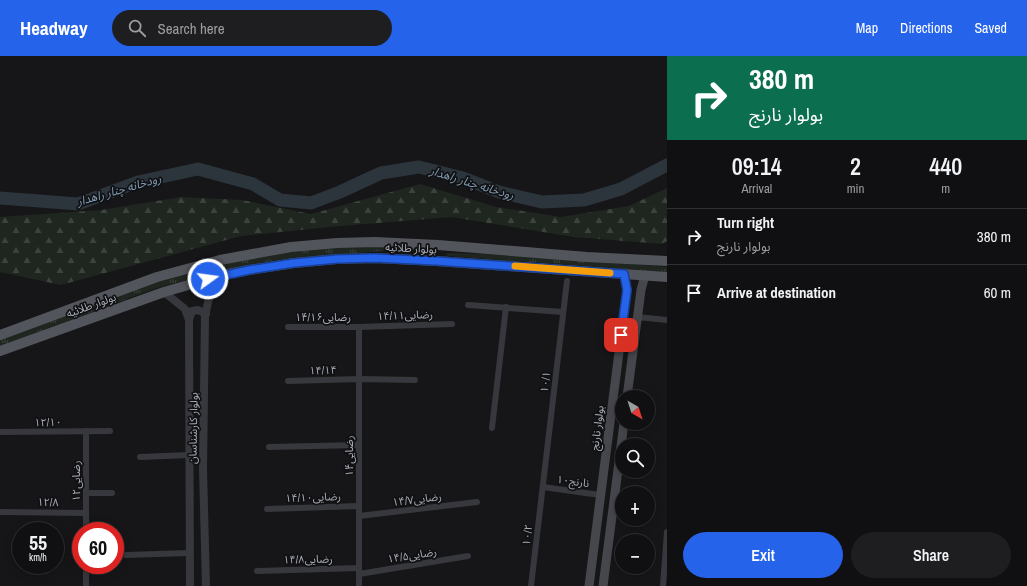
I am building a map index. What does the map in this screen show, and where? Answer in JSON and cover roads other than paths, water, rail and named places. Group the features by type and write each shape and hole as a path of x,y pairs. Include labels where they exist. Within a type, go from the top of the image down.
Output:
{"main road":[{"name":"بولوار طلائیه","path":"0,335 157,277 220,260 291,247 338,243 375,242 438,245 587,257 667,261"},
{"path":"436,261 438,245"},
{"name":"بولوار طلائیه","path":"0,351 164,292 225,275 294,263 337,259 375,258 667,277"},
{"name":"بولوار نارنج","path":"589,583 627,290 624,274"},
{"path":"628,390 641,290 645,275"},
{"path":"627,290 628,288 634,286 641,290"},
{"path":"589,583 604,584 623,430"}],"street":[{"name":"بولوار کارشناسان","path":"206,586 203,469 206,314 210,298 225,275"},
{"name":"۱۰/۱","path":"543,486 567,280"},
{"path":"164,292 185,309 188,319"},
{"path":"468,305 564,312"},
{"path":"492,428 506,307"},
{"path":"188,319 192,311 198,310 206,314"},
{"path":"637,317 667,320"},
{"name":"بولوار کارشناسان","path":"188,319 190,586"},
{"name":"رضایی۱۴/۱۱","path":"359,327 452,324"},
{"name":"رضایی۱۴/۱۶","path":"288,327 359,327"},
{"name":"رضایی۱۴","path":"359,327 359,586"},
{"name":"۱۴/۱۴","path":"288,381 359,379 415,380"},
{"name":"رضایی۱۲","path":"86,431 86,522"},
{"name":"۱۲/۱۰","path":"0,432 110,431"},
{"path":"269,447 359,445"},
{"path":"140,457 189,455"},
{"name":"نارنج۱۰","path":"543,486 600,495"},
{"name":"۱۰/۲","path":"531,586 543,486"},
{"path":"86,493 112,493"},
{"name":"رضایی۱۴/۷","path":"359,516 477,502"},
{"name":"رضایی۱۴/۱۰","path":"267,509 359,506"},
{"name":"۱۲/۸","path":"0,512 86,513"},
{"path":"663,586 667,532"},
{"path":"126,555 190,553"},
{"name":"رضایی۱۴/۵","path":"359,571 468,556"},
{"name":"رضایی۱۴/۸","path":"257,570 359,571"},
{"path":"86,574 86,586"}],"waterway":[{"name":"رودخانه چنار راهدار","path":"0,198 78,204 138,182 198,169 253,184 280,200 311,203 340,192 381,173 419,167 463,178 499,192 542,202 584,200 621,189 667,165"}]}
